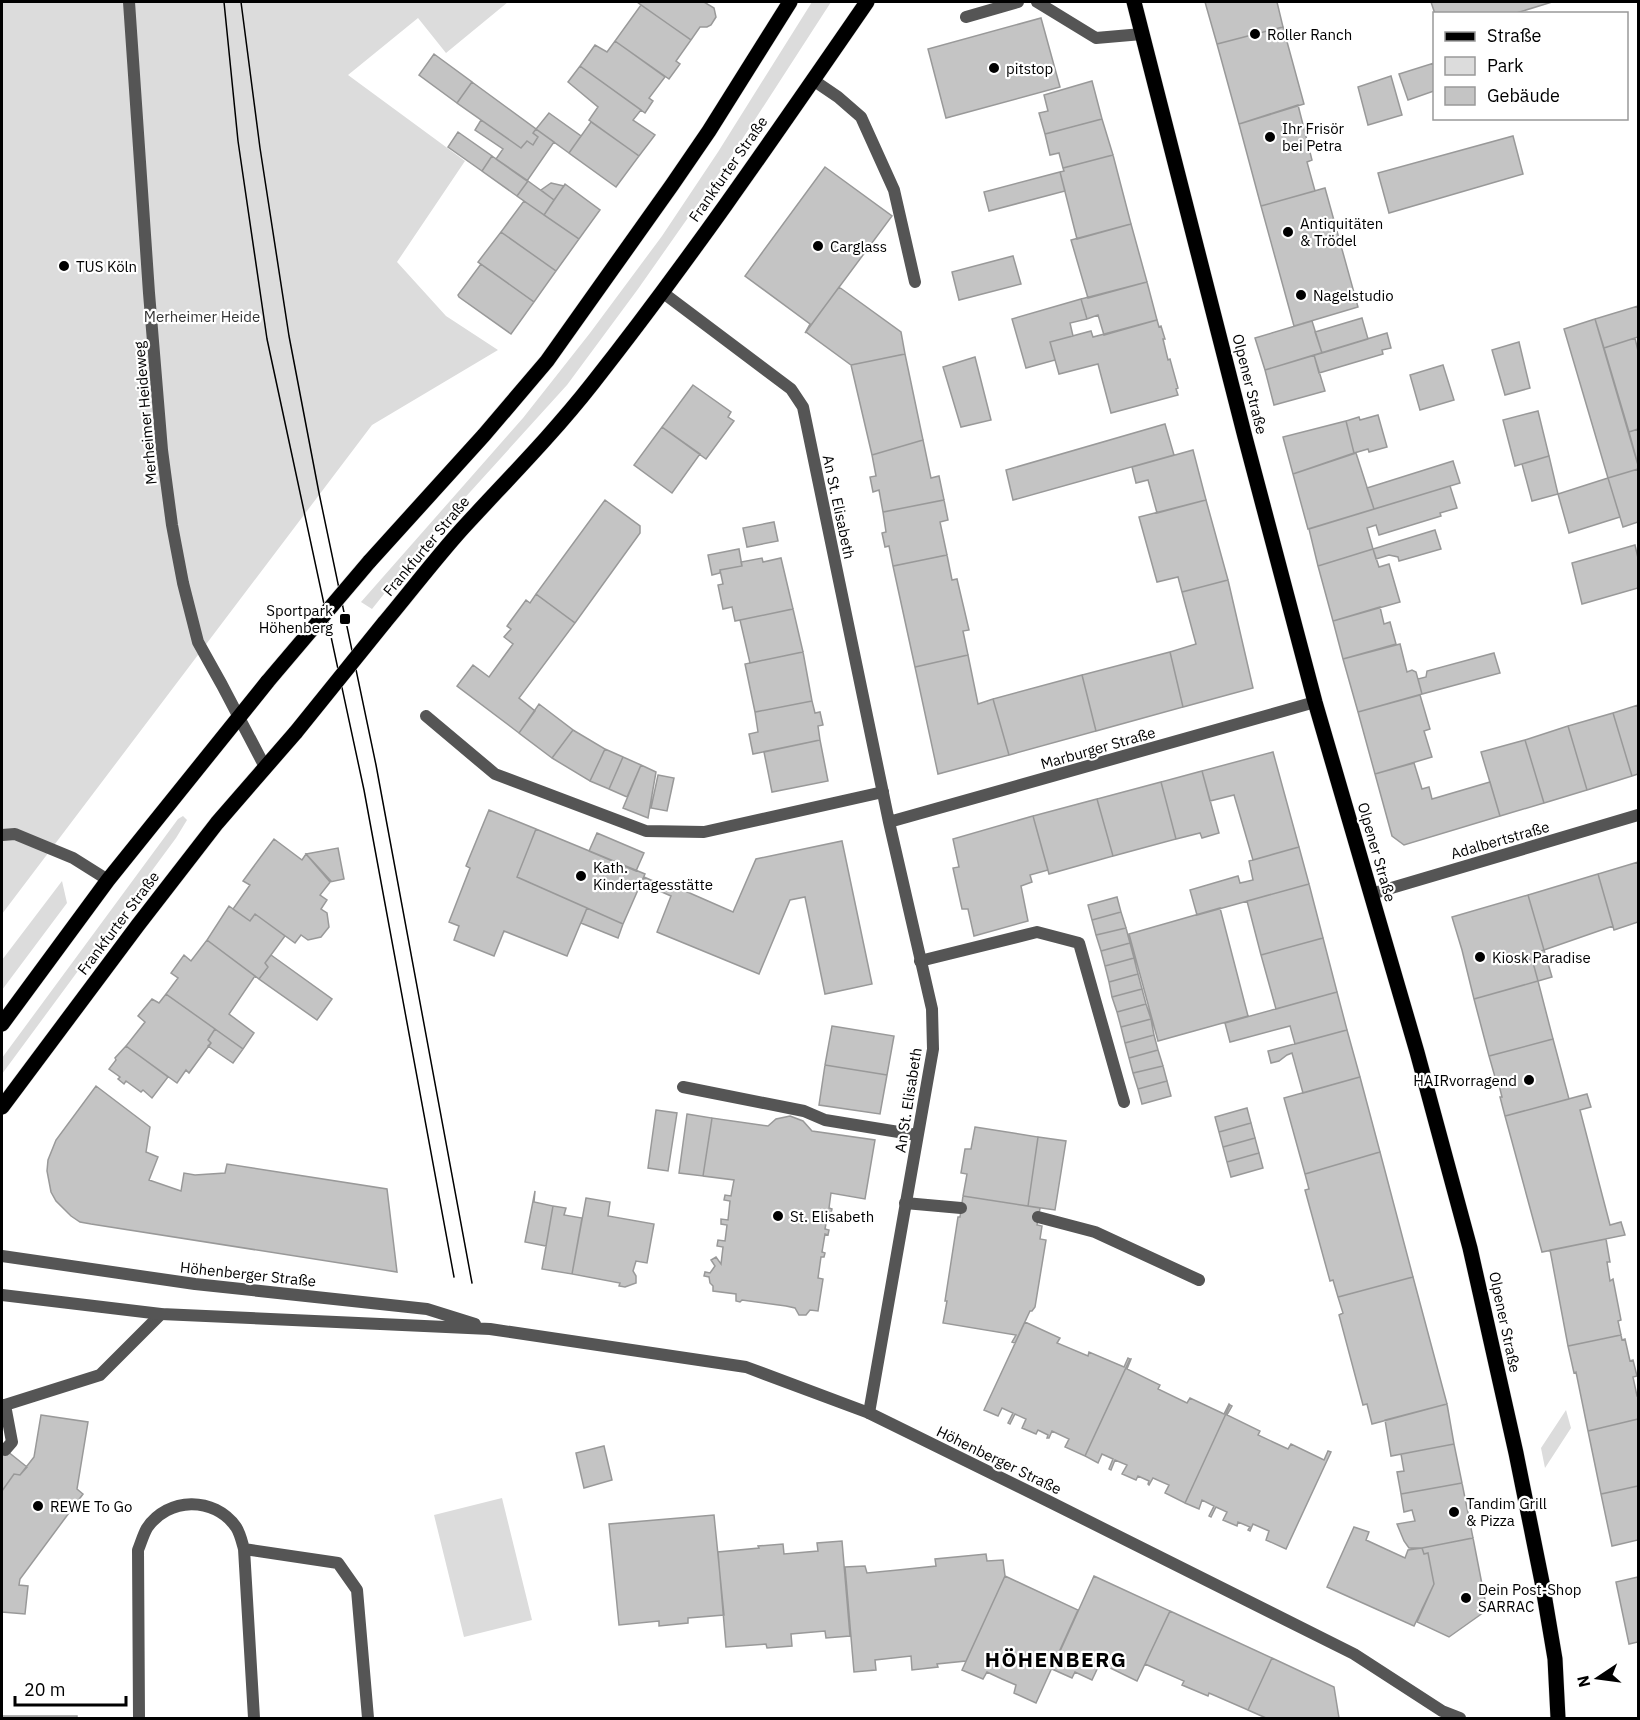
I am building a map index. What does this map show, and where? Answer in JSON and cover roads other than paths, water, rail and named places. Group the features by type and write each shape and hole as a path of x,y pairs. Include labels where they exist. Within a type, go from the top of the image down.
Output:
{"main road":[{"name":"Frankfurter Straße","path":"2,1024 108,879 239,716 369,562 484,435 547,361 684,167 790,2"},
{"name":"Frankfurter Straße","path":"2,1107 217,823 296,732 433,563 571,410 662,292 867,2"},
{"name":"Olpener Straße","path":"1134,2 1315,702 1417,1052 1470,1248 1544,1591 1554,1659 1558,1719"}],"street":[{"name":"Merheimer Heideweg","path":"129,2 149,293 162,450 172,525 183,583 198,642 265,767"},
{"path":"966,17 1018,2"},
{"path":"1037,2 1096,38 1142,34"},
{"path":"813,80 861,117 894,190 915,282"},
{"name":"An St. Elisabeth","path":"662,292 791,389 803,407 889,822 932,1009 933,1048 869,1413"},
{"name":"Marburger Straße","path":"889,822 1315,702"},
{"path":"426,716 495,774 646,831 704,832 883,792"},
{"name":"Adalbertstraße","path":"1371,894 1638,815"},
{"path":"2,835 15,834 73,858 108,879"},
{"path":"921,961 1037,932 1079,943 1124,1102"},
{"path":"683,1088 804,1110 825,1120 917,1135"},
{"path":"905,1203 961,1208"},
{"path":"1038,1217 1095,1232 1199,1280"},
{"name":"Höhenberger Straße","path":"2,1256 195,1284 427,1308 490,1329"},
{"name":"Höhenberger Straße","path":"2,1295 161,1314 490,1329 746,1367 869,1413 1354,1654 1441,1715 1460,1719"},
{"path":"5,1450 12,1442 3,1406 100,1375 161,1314"},
{"path":"139,1719 138,1550 146,1529 158,1516 174,1506 192,1503 209,1506 225,1515 238,1528 244,1549 254,1719"},
{"path":"244,1549 338,1563 357,1590 368,1719"}],"tram line":[{"path":"224,2 238,141 267,339 364,790 454,1277"},
{"path":"241,2 260,148 289,336 319,493 376,765 472,1283"}],"place":[{"name":"Roller Ranch","path":"1255,34"},
{"name":"pitstop","path":"994,68"},
{"name":"Ihr Frisör bei Petra","path":"1270,137"},
{"name":"Antiquitäten & Trödel","path":"1288,232"},
{"name":"Carglass","path":"818,246"},
{"name":"TUS Köln","path":"64,266"},
{"name":"Nagelstudio","path":"1301,295"},
{"name":"Sportpark Höhenberg","path":"345,619"},
{"name":"Kath. Kindertagesstätte","path":"581,876"},
{"name":"Kiosk Paradise","path":"1480,957"},
{"name":"HAIRvorragend","path":"1529,1080"},
{"name":"St. Elisabeth","path":"778,1216"},
{"name":"REWE To Go","path":"38,1506"},
{"name":"Tandim Grill & Pizza","path":"1454,1512"},
{"name":"Dein Post-Shop SARRAC","path":"1466,1598"}],"district":[{"name":"HÖHENBERG","path":"1056,1659"}],"park label":[{"name":"Merheimer Heide","path":"202,316"}]}
